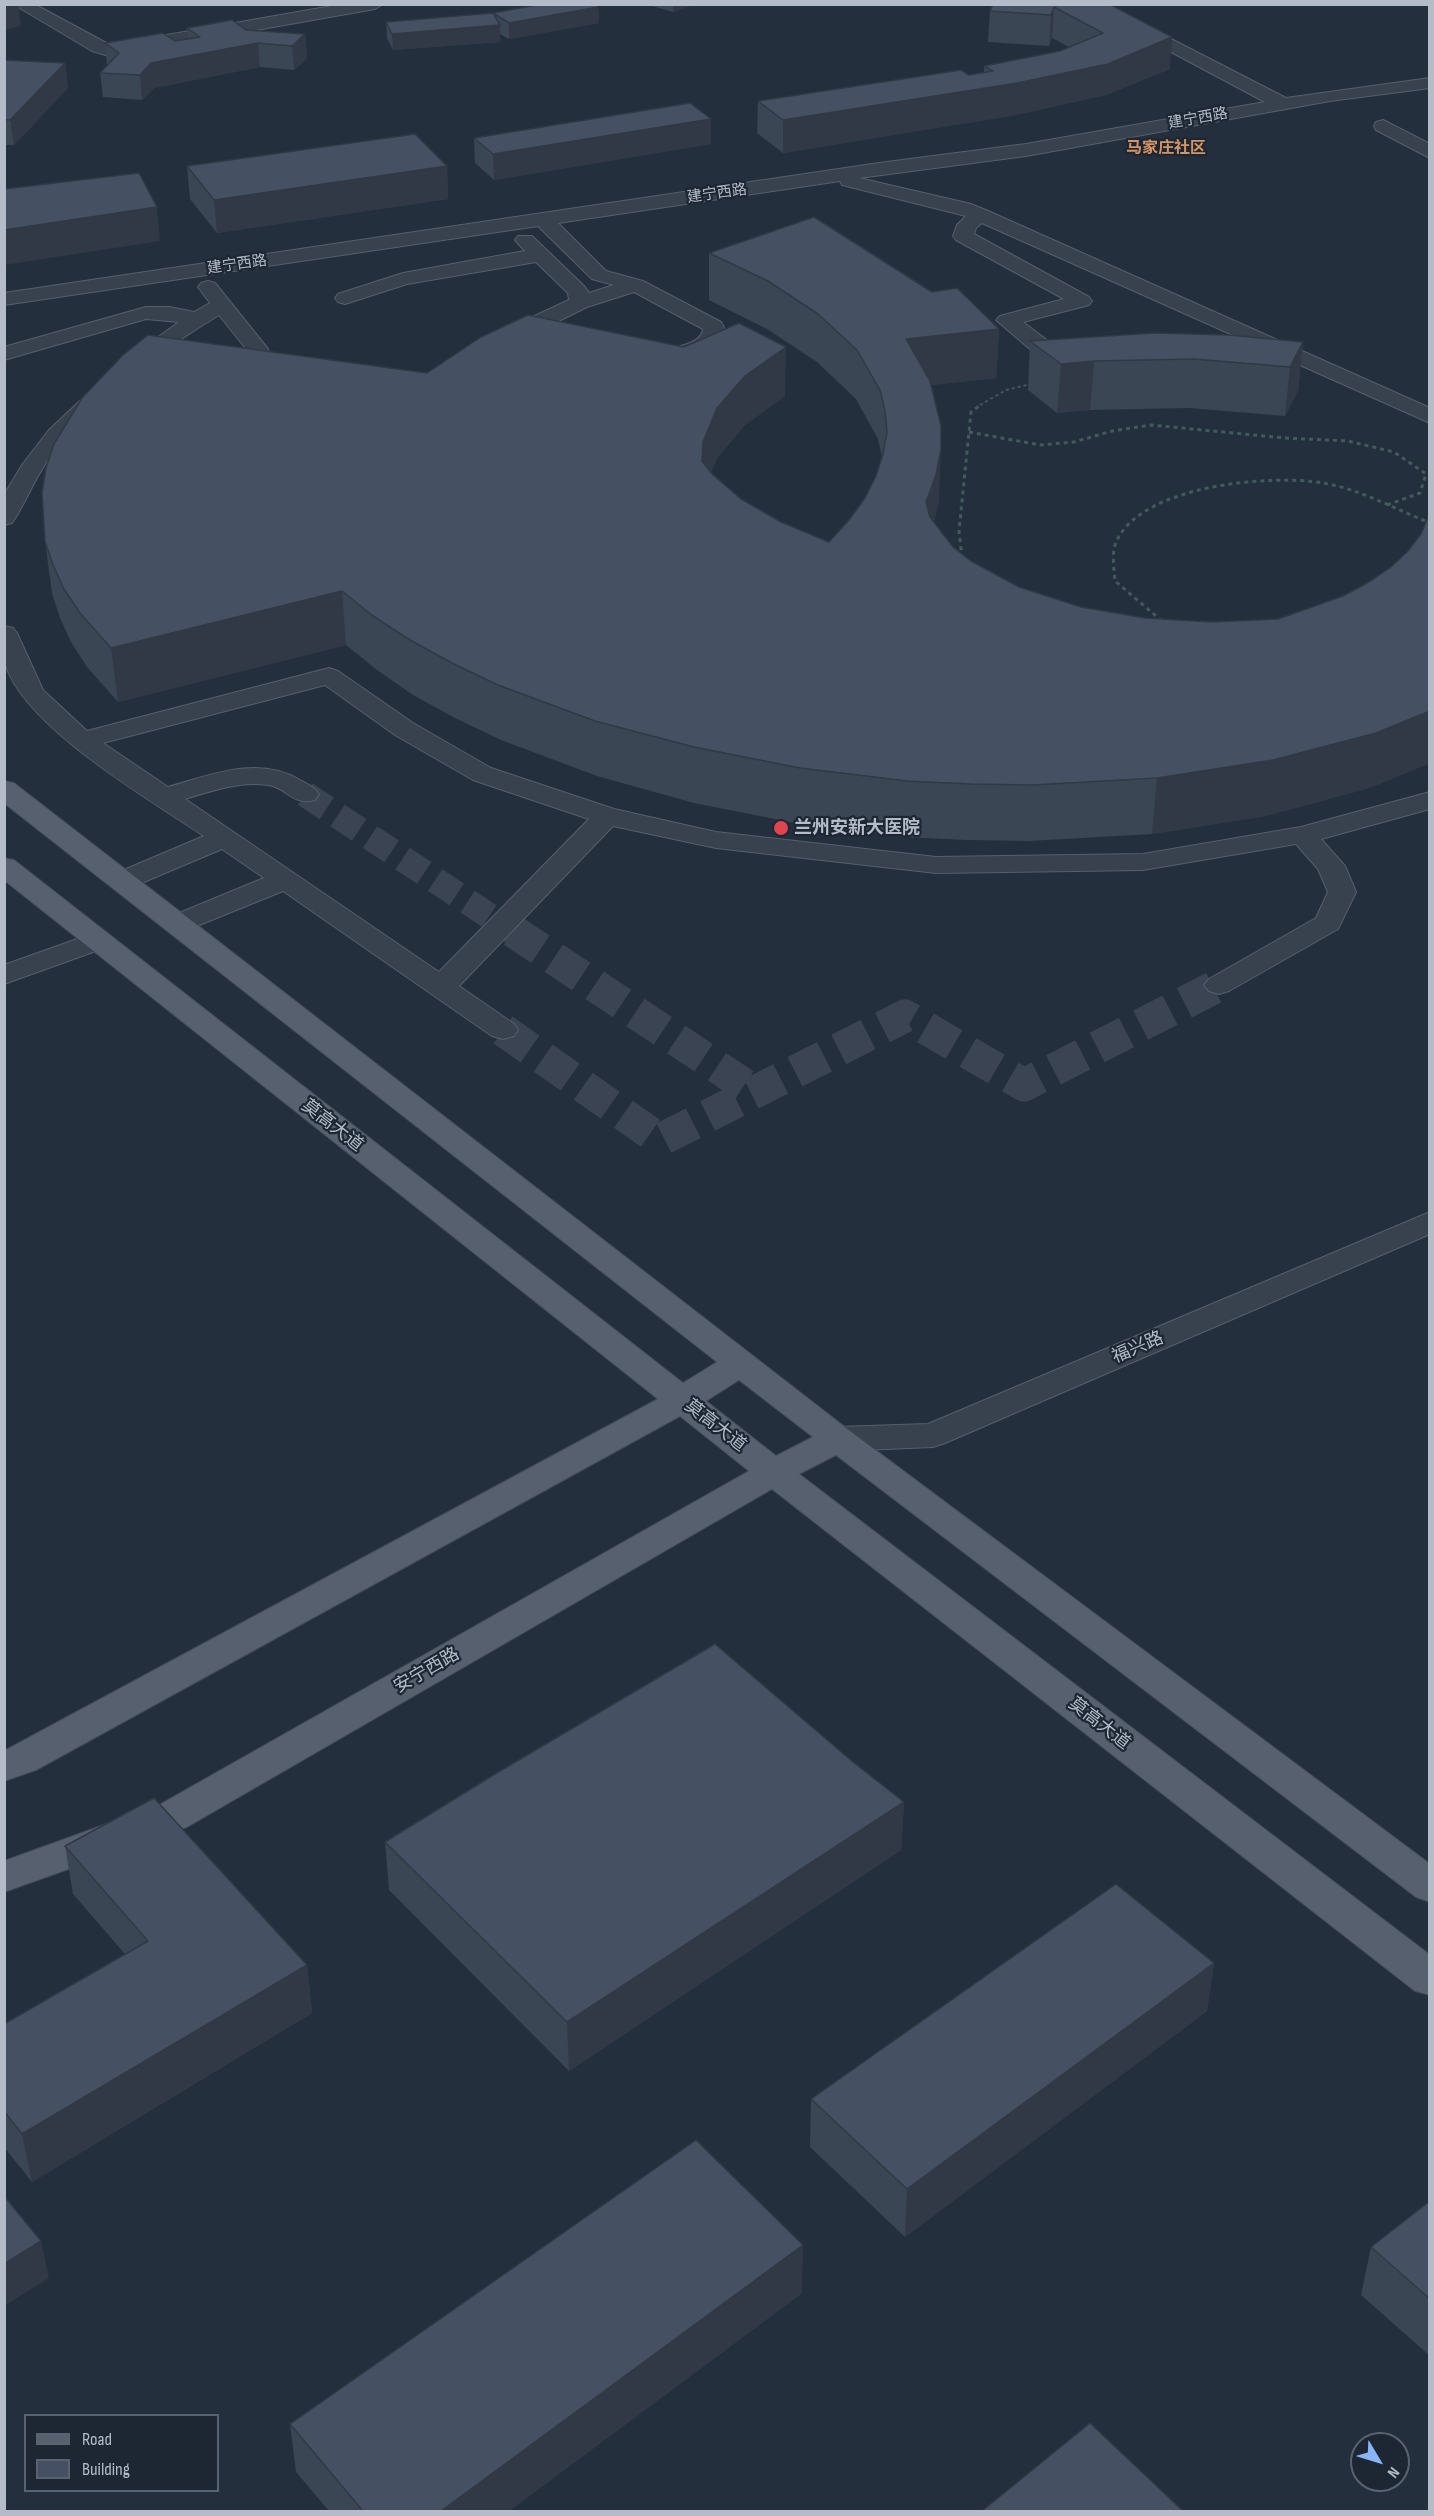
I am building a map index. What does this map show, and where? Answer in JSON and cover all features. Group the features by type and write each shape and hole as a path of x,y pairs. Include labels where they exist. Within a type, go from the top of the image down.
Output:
{"main road":[{"path":"4,789 838,1439 1430,1886"},
{"name":"莫高大道","path":"4,866 774,1472 1430,1979"},
{"path":"4,1767 22,1760 682,1400 741,1363"},
{"name":"安宁西路","path":"4,1876 173,1816 774,1472 838,1439"}],"street":[{"path":"21,4 109,51 375,4"},
{"path":"1089,4 1283,104"},
{"name":"建宁西路","path":"4,299 1026,150 1283,104 1430,83"},
{"path":"1383,126 1430,152"},
{"path":"831,177 964,208 1430,416"},
{"path":"981,215 968,225 963,236 1082,301 1007,320 1059,362 1081,369 1093,369"},
{"path":"543,219 599,275 636,285 714,326 713,336 706,343 682,354 652,361"},
{"path":"509,225 578,291 580,303"},
{"path":"345,298 403,279 540,255"},
{"path":"195,271 257,349 264,375"},
{"path":"530,349 496,343 580,303 636,285"},
{"path":"4,518 37,460 81,406 178,330 222,304"},
{"path":"4,354 146,313 169,313 197,319"},
{"path":"141,359 174,363"},
{"path":"241,372 285,379"},
{"path":"1305,380 1331,373"},
{"path":"4,633 32,693 82,740 503,1030"},
{"path":"82,740 329,676 404,729 482,774 607,816 716,840 936,865 1143,862 1303,835 1430,800"},
{"path":"164,796 238,776 276,777 305,794"},
{"path":"441,987 607,816"},
{"path":"1219,985 1328,923 1342,892 1331,866 1303,835"},
{"path":"122,881 224,838"},
{"path":"177,924 285,880"},
{"path":"4,975 97,941"},
{"name":"福兴路","path":"838,1439 933,1435 1430,1222"}],"path":[{"path":"962,560 959,531 971,412 989,397 1018,386 1041,384"},
{"path":"969,432 1040,445 1074,442 1112,431 1151,425 1285,438 1348,441 1394,452 1426,474 1420,493 1386,505"},
{"path":"1162,621 1115,580 1113,559 1118,538 1134,519 1168,500 1194,492 1238,484 1286,481 1323,483 1358,493 1430,523"}],"building":[{"path":"542,4 595,4 598,7 509,23 493,13"},
{"path":"993,4 1109,4 1172,37 1108,64 1017,83 783,120 758,101 961,70 969,75 993,71 984,66 1060,51 1103,33 1054,7 1051,15 990,11"},
{"path":"493,13 500,25 392,34 386,22"},
{"path":"232,20 246,30 305,34 292,46 258,43 151,63 140,75 100,73 119,53 105,43 163,33 175,41 200,37 187,28"},
{"path":"4,60 65,63 10,120 4,120"},
{"path":"690,103 711,119 493,154 474,138"},
{"path":"415,134 447,166 214,200 187,166"},
{"path":"139,173 157,207 4,230 4,189"},
{"path":"814,217 932,292 957,288 999,329 906,339 930,381 941,426 941,449 936,475 926,502 930,517 953,547 971,561 1019,587 1081,607 1145,618 1212,622 1278,619 1343,596 1369,582 1391,567 1408,551 1430,517 1430,711 1376,733 1273,760 1157,778 1033,785 907,781 800,768 694,747 595,721 498,685 452,663 373,616 342,591 111,648 80,613 64,589 45,541 42,493 46,468 54,444 82,398 123,355 148,335 427,373 481,337 528,315 684,347 739,323 786,347 745,376 717,408 703,442 702,461 712,474 741,499 781,522 829,542 865,498 876,476 887,432 880,390 857,350 818,314 768,281 709,253"},
{"path":"1154,333 1229,335 1303,342 1290,367 1194,359 1061,364 1030,341"},
{"path":"715,1644 853,1762 904,1802 567,2022 385,1842"},
{"path":"154,1798 307,1965 22,2134 4,2111 4,2024 148,1941 65,1846"},
{"path":"1116,1884 1214,1963 907,2189 811,2099"},
{"path":"696,2140 803,2245 441,2511 363,2511 290,2424"},
{"path":"4,2196 41,2241 4,2264"},
{"path":"1430,2201 1430,2299 1371,2247"},
{"path":"1090,2423 1183,2511 982,2511"}],"tunnel":[{"path":"305,794 515,933"},
{"path":"513,931 755,1092"},
{"path":"755,1092 905,1016 1024,1085 1219,985"},
{"path":"503,1030 660,1140 755,1092"}],"place":[{"name":"兰州安新大医院","path":"781,828"}],"district":[{"name":"马家庄社区","path":"1166,149"}]}
